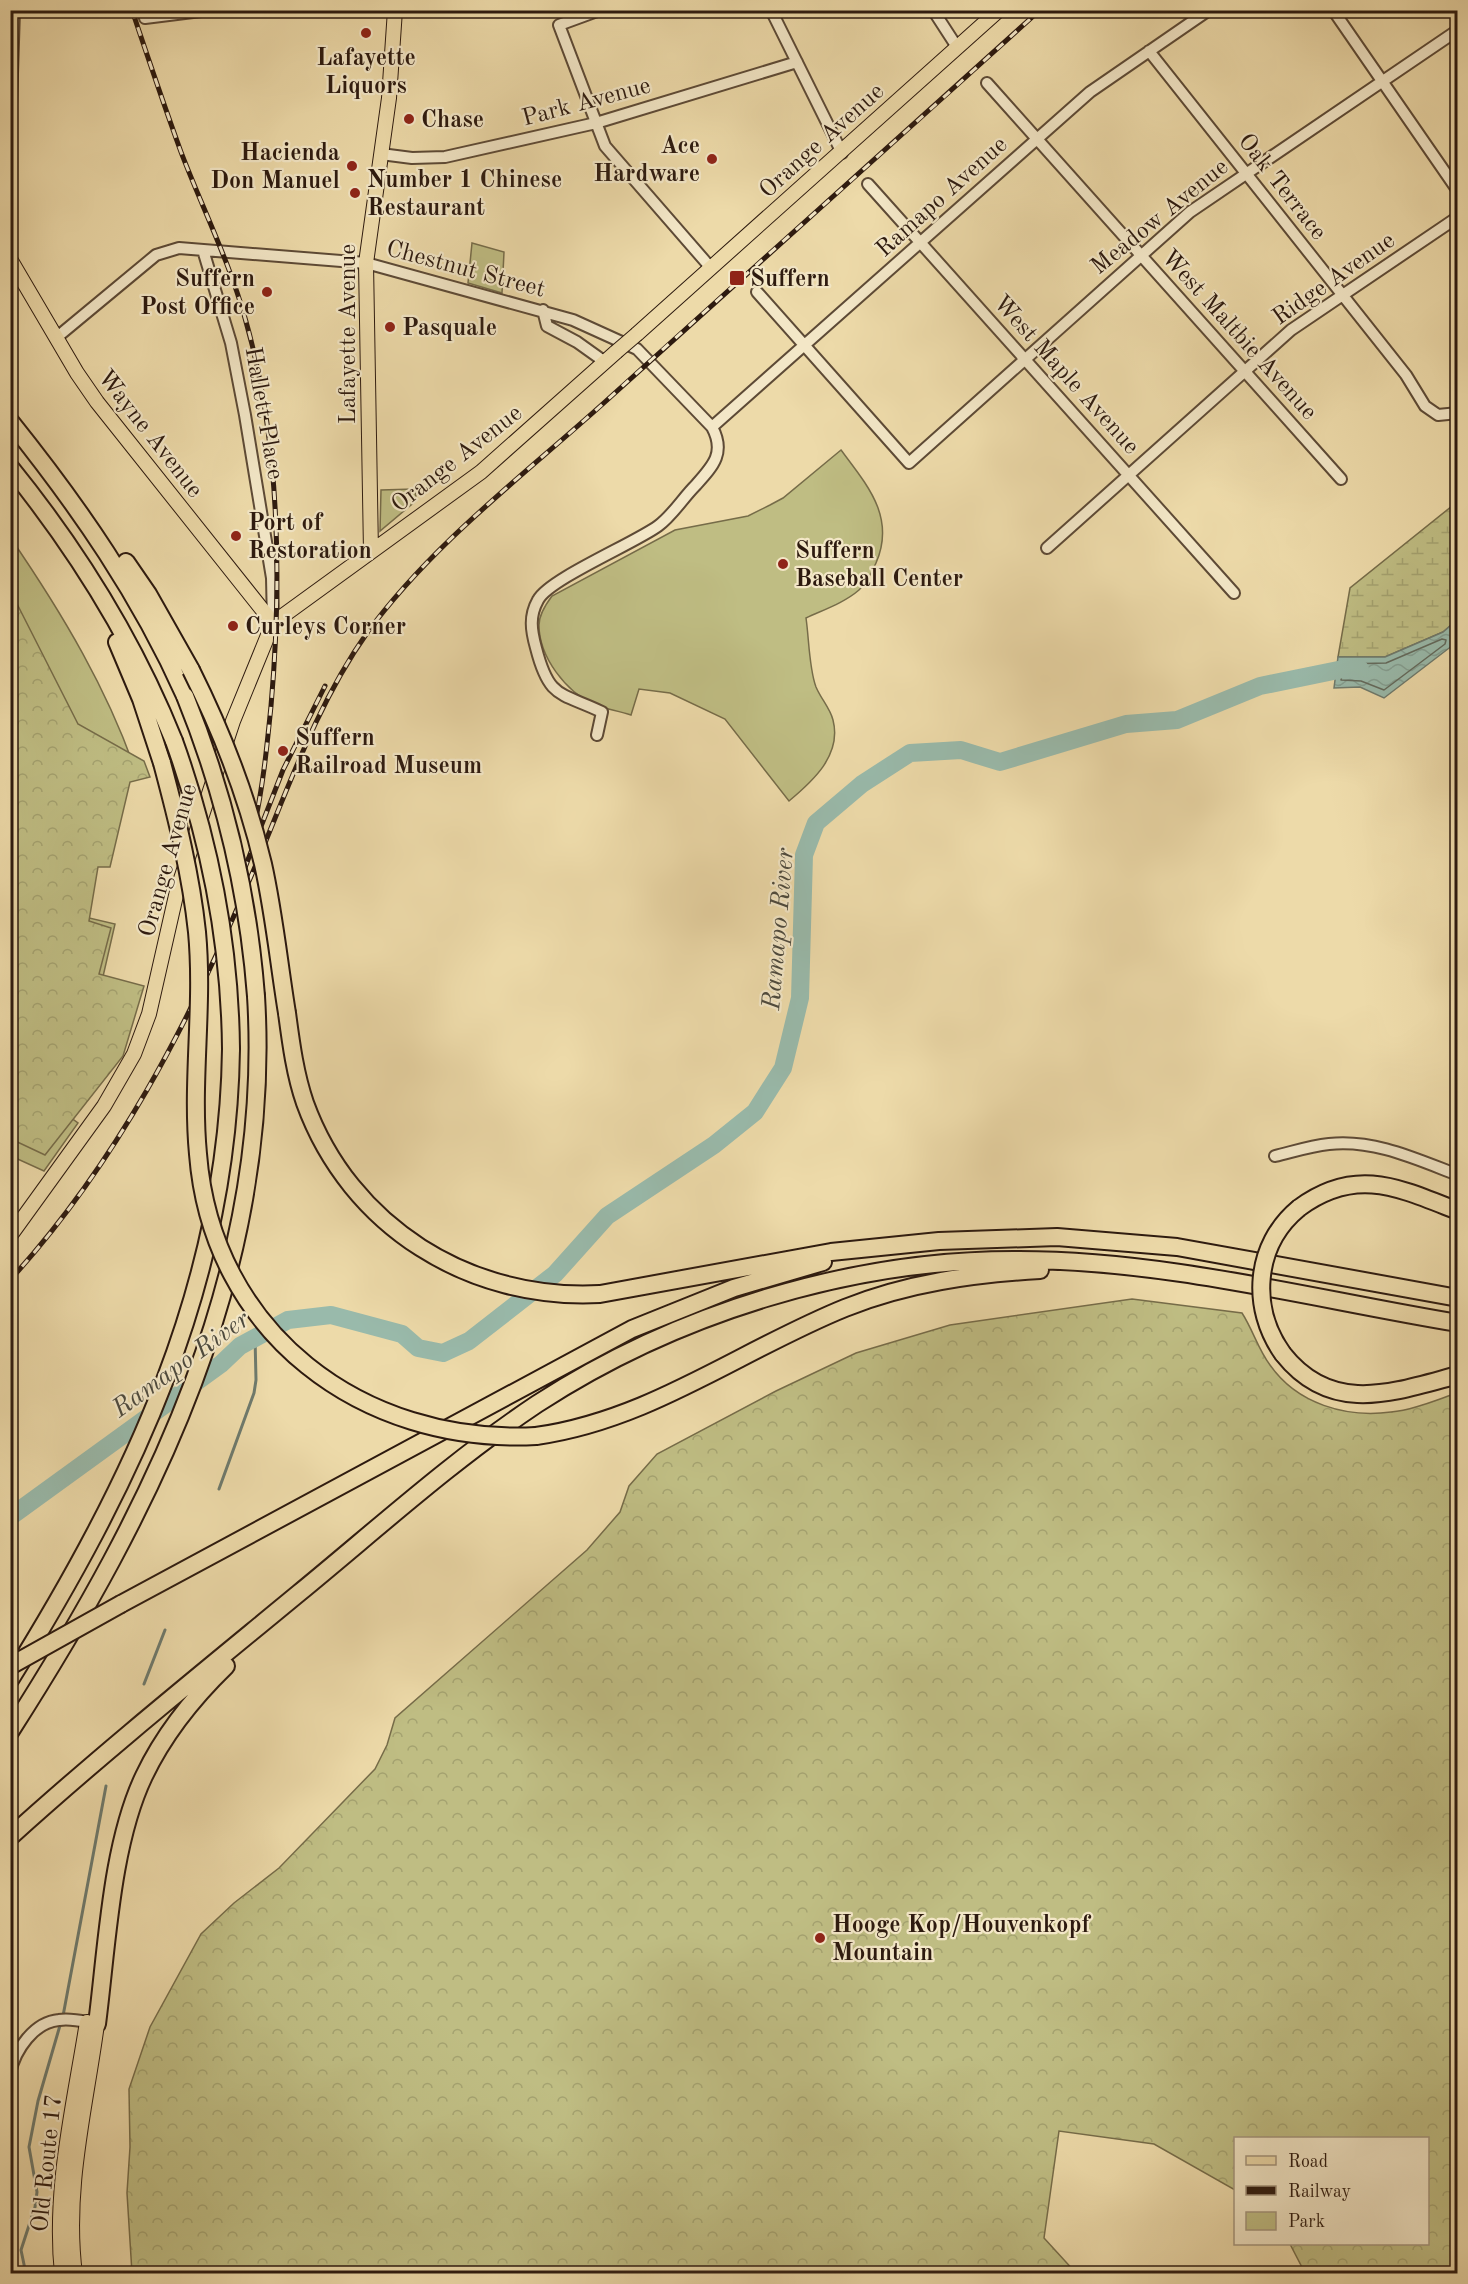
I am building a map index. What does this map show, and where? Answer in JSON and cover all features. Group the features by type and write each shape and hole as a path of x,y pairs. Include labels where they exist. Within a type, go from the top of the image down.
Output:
{"highway":[{"path":"10,421 127,563 148,594 191,670 234,764 253,826 267,884 294,1062 305,1102 330,1154 350,1184 386,1223 444,1263 511,1287 563,1294 600,1294 639,1289 803,1256 939,1241 1017,1237 1096,1239 1237,1257 1458,1298"},
{"path":"10,1732 92,1597 163,1460 211,1336 235,1253 251,1156 258,1076 256,996 245,900 232,838 212,769 185,696 132,592 99,539 44,464"},
{"path":"10,467 84,567 146,674 174,741 202,828 218,904 228,974 231,1049 227,1126 217,1203 200,1280 183,1334 153,1413 115,1498 58,1603 10,1680"},
{"path":"84,567 141,699 162,763 183,849 197,932 200,987 196,1134 200,1172 212,1224 236,1278 255,1309 278,1338 304,1364 351,1397 385,1413 438,1430 474,1436 536,1436 577,1429 620,1416 820,1319 896,1291 946,1280 1002,1272 1135,1268"},
{"path":"1458,1210 1404,1190 1367,1183 1328,1191 1299,1208 1274,1238 1266,1254 1261,1281 1264,1316 1283,1354 1299,1372 1316,1383 1352,1395 1390,1393 1458,1375"},
{"path":"10,1666 633,1329 734,1288 861,1251"},
{"path":"10,1837 115,1745 474,1449 538,1404 610,1362 706,1320 808,1287 914,1267 1017,1260 1135,1268 1245,1284 1458,1323"},
{"path":"92,2023 120,1853 130,1812 144,1776 165,1737 203,1689 315,1580"}],"main road":[{"name":"Lafayette Avenue","path":"371,552 366,263 391,77 395,10"},
{"name":"Orange Avenue","path":"10,1236 104,1106 134,1054 149,1014 177,891 233,722 273,623 482,472 842,153 999,10"},
{"name":"Wayne Avenue","path":"10,259 97,402 273,623"},
{"name":"Old Route 17","path":"62,2274 59,2221 62,2176 92,2023"},
{"name":"Old Route 17","path":"75,2274 72,2222 73,2177 92,2023"}],"street":[{"path":"10,137 14,10"},
{"path":"144,14 209,10"},
{"path":"600,10 559,25 605,146 620,167 711,268"},
{"path":"771,10 842,153"},
{"path":"933,10 957,47"},
{"name":"Ramapo Avenue","path":"712,427 1090,92 1209,10"},
{"path":"1333,10 1458,191"},
{"name":"Meadow Avenue","path":"806,346 909,463 1190,212 1458,30"},
{"name":"Oak Terrace","path":"1149,51 1406,375 1425,406 1438,415 1458,413"},
{"name":"Park Avenue","path":"381,154 412,158 445,157 596,123 797,62"},
{"name":"West Maltbie Avenue","path":"987,83 1341,479"},
{"name":"West Maple Avenue","path":"868,184 1234,593"},
{"name":"Ridge Avenue","path":"1047,548 1291,330 1458,217"},
{"name":"Chestnut Street","path":"56,338 156,255 179,248 366,263 543,310 605,333 637,349 712,427"},
{"name":"Hallett Place","path":"204,250 231,343 245,415 272,578 273,623"},
{"path":"757,292 806,346"},
{"path":"543,310 546,326 611,357"},
{"path":"597,735 602,712 554,691 541,666 531,629 532,615 539,597 613,550 659,526 716,459 720,442 712,427"},
{"path":"1275,1156 1317,1145 1354,1143 1398,1153 1458,1175"},
{"path":"10,2073 13,2056 37,2030 64,2020 92,2023"}],"green space":[{"path":"472,243 504,252 502,293 468,283"},
{"path":"841,450 876,502 883,531 881,546 871,574 859,590 806,618 814,680 832,716 835,733 829,756 823,766 816,776 789,801 725,719 670,693 639,689 631,715 604,708 574,692 556,672 544,649 539,625 545,606 552,596 675,530 748,516 770,505 783,498"},
{"path":"414,489 417,500 380,531 381,490"},
{"path":"1457,502 1457,620 1443,632 1385,657 1338,657 1350,588"},
{"path":"10,537 48,594 83,653 113,714 138,778 129,776 72,914 115,924 102,981 24,1084 78,1123 44,1171 11,1156"},
{"path":"10,590 78,724 144,761 150,777 130,782 110,867 98,867 89,921 111,928 99,974 144,986 123,1056 45,1155 11,1139"},
{"path":"1132,1299 1242,1313 1266,1359 1281,1378 1308,1399 1324,1405 1357,1413 1391,1412 1416,1407 1457,1393 1457,2273 1305,2273 1291,2245 1429,2245 1429,2137 1234,2137 1234,2189 1154,2144 1059,2131 1044,2238 1076,2273 132,2273 127,2193 130,2147 129,2089 150,2027 201,1934 234,1903 279,1868 375,1769 387,1745 395,1718 587,1550 620,1512 629,1486 657,1454 776,1391 856,1353 950,1325"}],"water":[{"path":"1457,620 1457,642 1384,698 1360,687 1334,688 1338,657 1385,657 1443,632"}],"waterway":[{"name":"Ramapo River","path":"10,1517 221,1364 240,1346 288,1320 331,1315 402,1334 418,1348 443,1353 469,1341 555,1274 607,1216 714,1145 755,1112 783,1068 800,998 804,855 816,823 862,784 910,753 961,750 1000,762 1126,724 1177,720 1260,686 1348,668 1360,669"},
{"path":"219,1489 254,1393 255,1337"},
{"path":"144,1684 165,1630"},
{"path":"63,2016 106,1786"},
{"path":"26,2274 21,2250 35,2207 37,2192 29,2147 38,2101 61,2022"}],"railway":[{"path":"132,10 181,152 239,297 257,364 265,412 272,461 275,510 276,610 269,721 254,827"},
{"path":"10,1280 83,1189 116,1141 175,1040 226,935 316,723 331,692 367,633 420,570 480,511 606,401 1040,10"},
{"path":"244,870 283,770 325,686"}],"place":[{"name":"Lafayette Liquors","path":"366,33"},
{"name":"Chase","path":"409,119"},
{"name":"Ace Hardware","path":"712,159"},
{"name":"Hacienda Don Manuel","path":"352,166"},
{"name":"Number 1 Chinese Restaurant","path":"355,193"},
{"name":"Suffern","path":"737,278"},
{"name":"Suffern Post Office","path":"267,292"},
{"name":"Pasquale","path":"390,327"},
{"name":"Port of Restoration","path":"236,536"},
{"name":"Suffern Baseball Center","path":"783,564"},
{"name":"Curleys Corner","path":"233,626"},
{"name":"Suffern Railroad Museum","path":"283,751"},
{"name":"Hooge Kop/Houvenkopf Mountain","path":"820,1938"}]}
